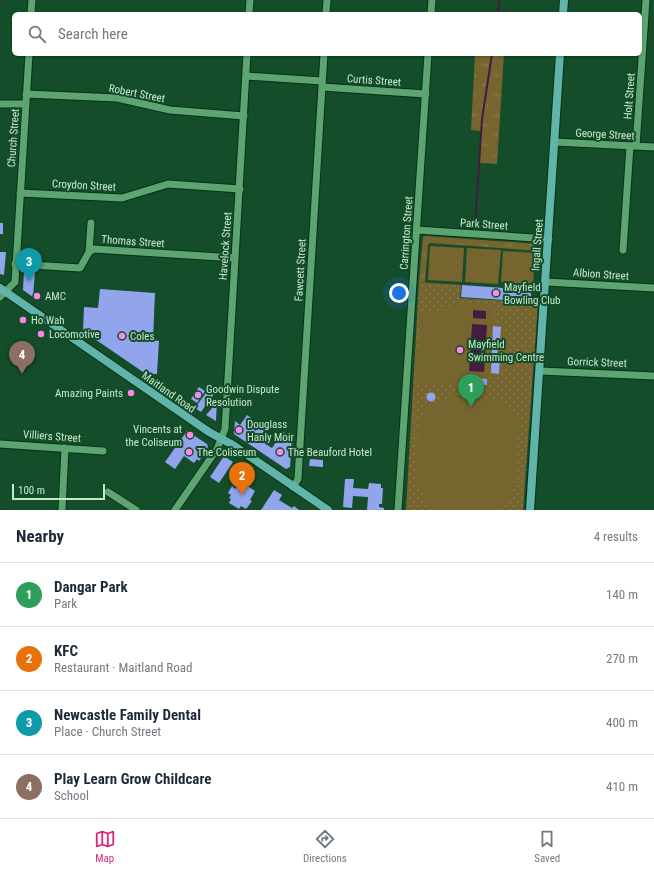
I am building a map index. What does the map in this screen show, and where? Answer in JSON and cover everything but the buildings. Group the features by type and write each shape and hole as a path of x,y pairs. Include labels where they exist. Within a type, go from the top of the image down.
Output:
{"main road":[{"path":"563,12 564,0"},
{"name":"Ingall Street","path":"530,510 560,56"},
{"name":"Maitland Road","path":"2,292 209,432 232,444 328,510"}],"street":[{"path":"31,12 32,0"},
{"path":"250,0 250,12"},
{"path":"326,12 327,0"},
{"path":"431,12 432,0"},
{"name":"Holt Street","path":"642,45 646,0"},
{"name":"Church Street","path":"2,292 14,282 29,56"},
{"name":"Havelock Street","path":"175,510 217,449 225,428 247,56"},
{"name":"Fawcett Street","path":"293,487 298,479 324,56"},
{"name":"Carrington Street","path":"398,510 428,56"},
{"name":"Holt Street","path":"623,250 641,56"},
{"name":"Curtis Street","path":"246,76 426,94"},
{"name":"Robert Street","path":"26,94 117,98 170,110 244,116"},
{"path":"0,104 26,104"},
{"name":"George Street","path":"555,142 654,147"},
{"name":"Croydon Street","path":"20,193 122,198 168,184 240,189"},
{"path":"90,252 91,223"},
{"name":"Park Street","path":"417,230 549,239"},
{"name":"Thomas Street","path":"15,264 80,268 90,252 94,249 235,258"},
{"name":"Albion Street","path":"546,282 654,288"},
{"name":"Gorrick Street","path":"540,371 654,376"},
{"name":"Villiers Street","path":"0,444 103,451"},
{"path":"62,510 65,448"},
{"path":"108,492 136,510"}],"green space":[{"path":"475,56 504,56 497,164 480,163 480,131 471,130"},
{"path":"423,237 540,244 539,251 430,243 428,245 425,282 419,282"},
{"path":"430,246 464,248 462,282 428,280"},
{"path":"467,248 501,250 498,284 465,282"},
{"path":"503,251 535,253 533,284 501,282"},
{"path":"419,282 461,285 460,298 538,303 523,510 406,510"},
{"name":"Mayfield Swimming Centre","path":"455,304 494,306 493,325 503,326 500,375 490,375 490,386 417,382 421,311 442,312"},
{"path":"474,395 495,400 506,406 515,415 518,422 514,491 501,510 437,510 429,502 417,482 419,424 428,407 437,402 448,398"}],"shaded area":[{"path":"473,310 486,311 486,319 473,318"},
{"path":"472,324 487,325 484,372 469,371"}],"waterway":[{"path":"498,12 499,0"},
{"path":"475,225 482,119 492,56"}],"place":[{"name":"Newcastle Family Dental","path":"29,281"},
{"name":"Mayfield Bowling Club","path":"496,293"},
{"name":"AMC","path":"37,296"},
{"name":"Ho Wah","path":"23,320"},
{"name":"Locomotive","path":"41,334"},
{"name":"Coles","path":"122,336"},
{"name":"Mayfield Swimming Centre","path":"460,350"},
{"name":"Play Learn Grow Childcare","path":"22,374"},
{"name":"Amazing Paints","path":"131,393"},
{"name":"Goodwin Dispute Resolution","path":"198,395"},
{"name":"Dangar Park","path":"471,407"},
{"name":"Douglass Hanly Moir","path":"239,430"},
{"name":"Vincents at the Coliseum","path":"190,435"},
{"name":"The Coliseum","path":"189,452"},
{"name":"The Beauford Hotel","path":"280,452"},
{"name":"KFC","path":"242,495"}]}
